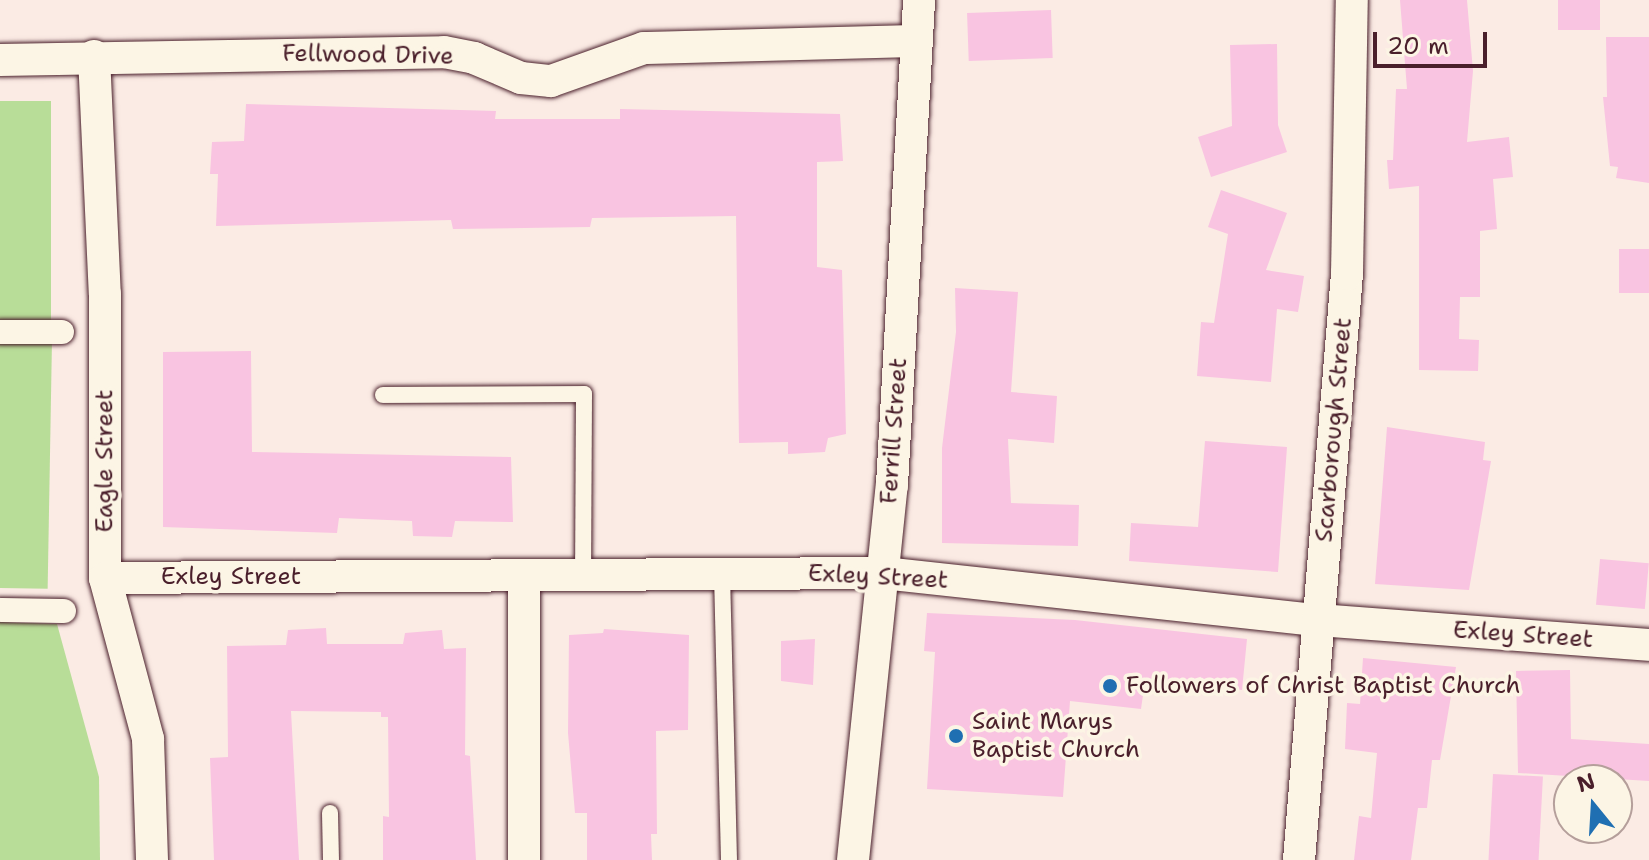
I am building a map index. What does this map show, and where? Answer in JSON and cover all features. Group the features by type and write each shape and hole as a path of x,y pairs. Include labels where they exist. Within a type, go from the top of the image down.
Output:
{"street":[{"name":"Ferrill Street","path":"853,860 883,573 919,0"},
{"name":"Scarborough Street","path":"1299,860 1347,274 1352,0"},
{"name":"Fellwood Drive","path":"0,60 444,52 474,58 521,78 551,81 644,48 917,41"},
{"name":"Eagle Street","path":"94,56 105,294 105,578 148,739 152,860"},
{"path":"0,332 62,332"},
{"name":"Exley Street","path":"105,578 883,573 1318,620 1649,645"},
{"path":"524,575 524,860"},
{"path":"0,610 64,611"}],"lane":[{"path":"383,395 584,394 583,575"},
{"path":"722,574 729,860"},
{"path":"330,813 331,860"}],"green space":[{"path":"0,101 51,101 51,324 0,324"},
{"path":"0,339 52,340 48,589 0,588"},
{"path":"0,622 57,624 99,777 100,860 0,860"}],"building":[{"path":"1400,0 1467,0 1473,71 1467,142 1509,137 1513,177 1493,179 1497,229 1480,231 1480,297 1460,297 1459,339 1479,340 1478,371 1419,370 1419,186 1389,189 1387,160 1393,160 1396,89 1407,89"},
{"path":"1558,0 1600,0 1600,30 1558,30"},
{"path":"1051,10 1053,58 969,61 967,13"},
{"path":"1606,37 1649,37 1649,183 1616,178 1618,167 1610,166 1603,97 1607,97"},
{"path":"1277,44 1278,125 1287,152 1211,177 1198,137 1232,126 1230,45"},
{"path":"246,104 496,111 495,119 620,119 620,109 840,114 843,161 817,162 817,267 842,270 846,434 828,438 825,452 788,454 788,442 739,443 736,216 592,218 590,227 453,229 451,220 216,226 218,174 210,174 212,142 244,141"},
{"path":"1221,190 1287,213 1266,270 1304,276 1298,312 1277,309 1271,382 1197,376 1201,322 1214,323 1228,234 1208,227"},
{"path":"1619,249 1649,249 1649,293 1619,293"},
{"path":"955,288 1018,292 1011,392 1057,396 1054,443 1008,439 1011,503 1079,505 1078,546 942,543 942,448 956,332"},
{"path":"251,351 252,452 511,457 513,522 455,521 452,537 413,536 412,521 339,518 337,533 163,527 163,352"},
{"path":"1387,427 1485,442 1483,460 1491,461 1469,590 1375,584"},
{"path":"1205,441 1287,447 1278,572 1129,561 1131,523 1198,527"},
{"path":"1600,559 1649,563 1645,609 1596,605"},
{"path":"927,613 1075,620 1247,639 1242,690 1145,681 1141,709 1070,701 1063,797 927,789 935,652 924,651"},
{"path":"326,628 327,644 403,644 405,633 442,630 444,649 466,648 465,755 470,756 476,860 383,860 383,816 389,817 388,717 381,717 381,712 291,711 299,860 214,860 210,758 228,757 227,646 286,645 288,630"},
{"path":"604,629 689,635 688,730 656,731 657,834 651,834 652,860 587,860 587,813 575,813 568,733 569,635 603,633"},
{"path":"815,639 813,685 781,681 781,641"},
{"path":"1363,658 1456,667 1440,760 1432,760 1427,808 1418,808 1411,860 1354,860 1359,816 1371,818 1377,753 1345,749 1347,703 1360,704"},
{"path":"1570,670 1571,739 1649,744 1649,781 1633,780 1633,764 1553,764 1553,775 1518,773 1516,671"},
{"path":"1493,774 1543,777 1539,860 1488,860"}],"place":[{"name":"Followers of Christ Baptist Church","path":"1110,686"},
{"name":"Saint Marys Baptist Church","path":"956,736"}]}
